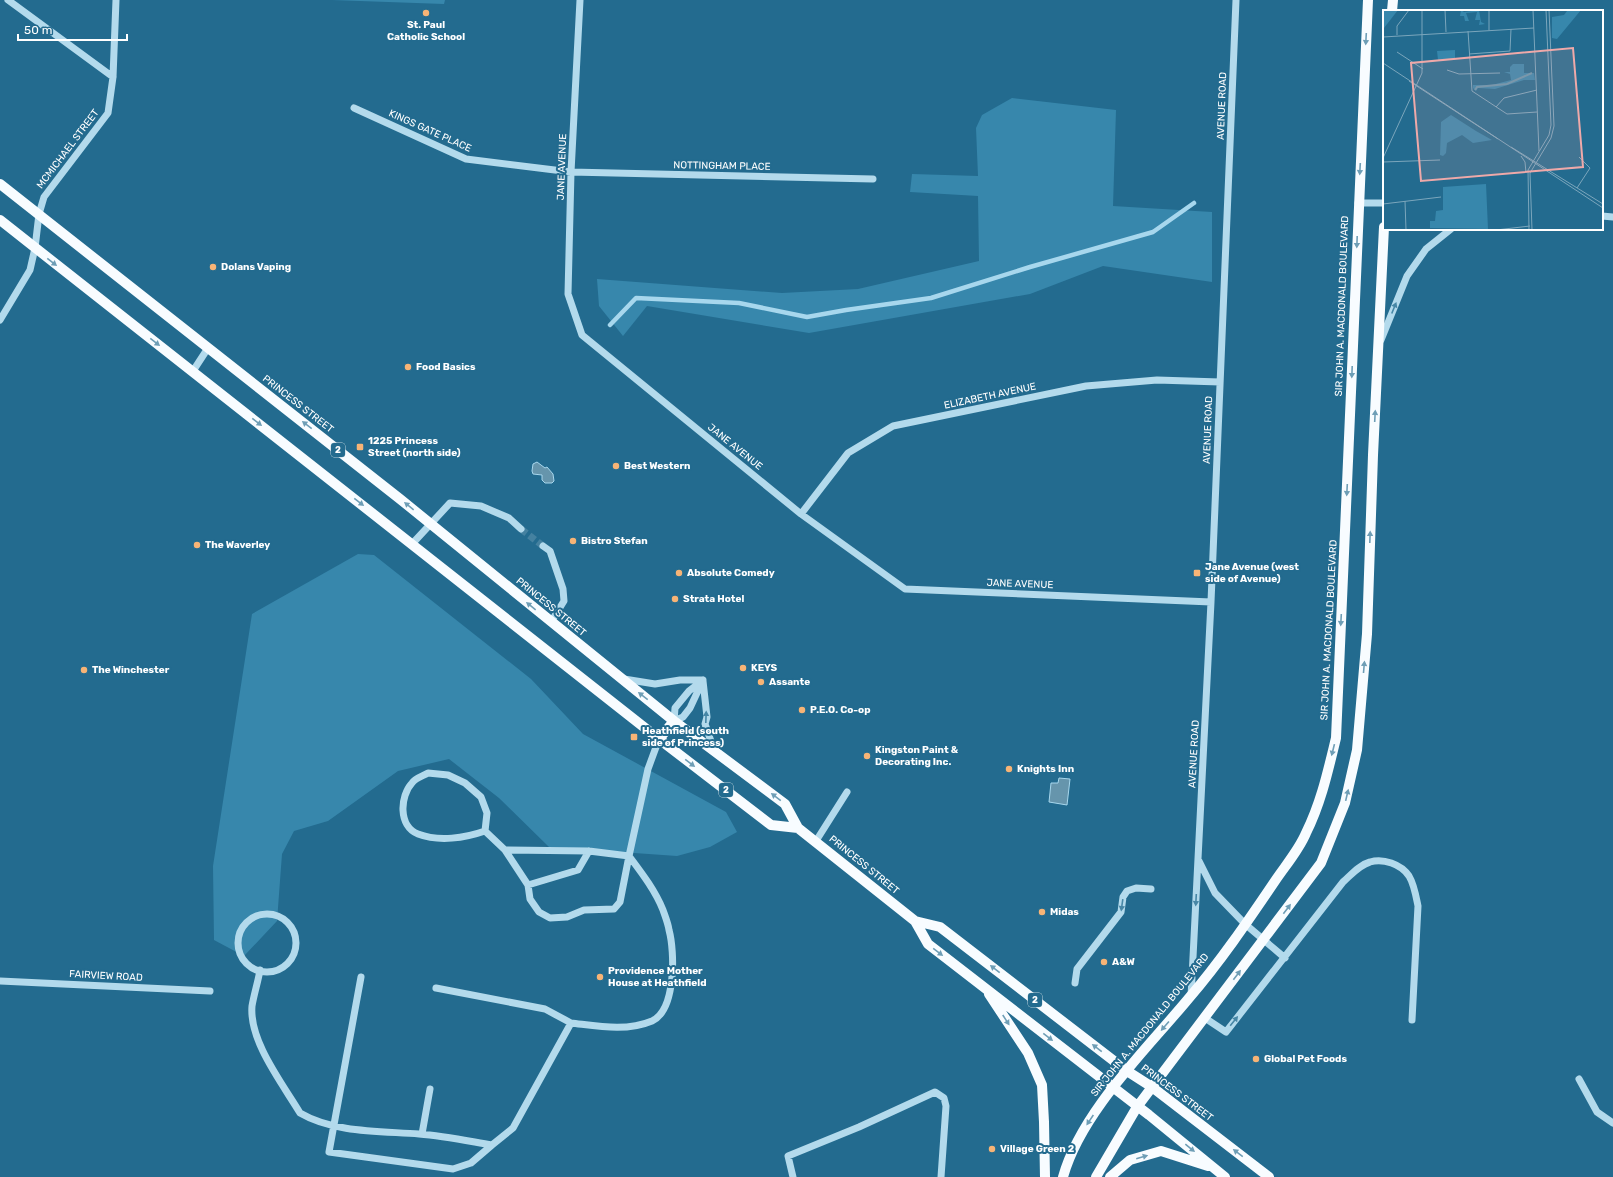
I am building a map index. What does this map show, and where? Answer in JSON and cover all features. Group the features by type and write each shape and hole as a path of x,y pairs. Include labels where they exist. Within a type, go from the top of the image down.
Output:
{"main road":[{"name":"SIR JOHN A. MACDONALD BOULEVARD","path":"1063,1177 1066,1167 1086,1125 1113,1088 1191,997 1246,924 1306,835 1322,793 1336,738 1368,0"},
{"path":"1392,10 1393,0"},
{"name":"PRINCESS STREET","path":"0,184 431,524 619,678 785,804 798,828 915,921 928,944 1137,1106 1225,1177"},
{"name":"PRINCESS STREET","path":"0,220 659,739 771,825 798,828"},
{"path":"1096,1177 1137,1106 1321,863 1345,803 1357,750 1367,634 1373,455 1384,230"},
{"path":"659,739 674,721"},
{"name":"PRINCESS STREET","path":"915,921 940,927 1127,1071 1152,1087 1269,1177"},
{"path":"985,987 1028,1053 1042,1085 1044,1177"},
{"path":"1110,1177 1130,1160 1161,1151 1214,1168"}],"street":[{"path":"8,0 113,76"},
{"name":"MCMICHAEL STREET","path":"0,320 30,270 35,248 39,214 44,197 108,113 113,76 116,0"},
{"name":"JANE AVENUE","path":"580,0 571,172 568,294 582,335 801,514 905,589 1211,602"},
{"name":"AVENUE ROAD","path":"1191,997 1211,602 1236,0"},
{"name":"KINGS GATE PLACE","path":"354,108 466,160 571,172"},
{"name":"NOTTINGHAM PLACE","path":"571,172 872,179"},
{"path":"1358,203 1383,203"},
{"path":"1603,216 1613,217"},
{"path":"1379,344 1407,276 1426,249 1450,230"},
{"path":"193,371 208,348"},
{"name":"ELIZABETH AVENUE","path":"801,514 848,453 893,426 1086,386 1157,380 1220,382"},
{"path":"412,544 450,503 481,506 509,518 521,529"},
{"path":"543,546 550,551 563,589 564,601 551,622"},
{"path":"619,678 655,684 680,680 703,680"},
{"path":"703,680 690,708 683,717 674,721 675,708 689,691 703,680"},
{"path":"703,680 707,716 705,724 715,752"},
{"path":"486,831 469,837 435,838 417,834 405,822 403,809 406,792 412,782 428,773 448,775 465,783 481,797 487,813 486,831 505,850 528,885 530,899 539,912 550,918 567,917 584,910 614,909 620,902 628,856 648,769 659,739"},
{"path":"816,841 847,792"},
{"path":"436,988 545,1009 570,1023 606,1027 634,1027 653,1020 665,1008 671,990 672,962 670,931 662,908 645,877 628,856 589,851 505,850"},
{"path":"528,885 578,870 589,851"},
{"path":"1205,1018 1226,1032 1343,882 1358,868 1370,862 1382,860 1396,864 1409,876 1415,891 1418,906 1412,1020"},
{"path":"1199,861 1216,893 1246,924 1285,958"},
{"path":"1075,983 1077,969 1121,912 1123,898 1127,892 1136,888 1151,889"},
{"path":"262,915 272,915 281,918 288,924 296,941 295,950 292,958 286,965 278,970 269,972 260,970 251,968 244,961 239,952 238,942 240,933 245,924 253,918 262,915"},
{"path":"260,970 252,1006 253,1027 259,1045 300,1113 308,1118 334,1127 422,1134 492,1145"},
{"path":"362,977 328,1152 454,1169 471,1163 513,1128 570,1023"},
{"name":"FAIRVIEW ROAD","path":"0,981 210,991"},
{"path":"1579,1079 1597,1112 1613,1123"},
{"path":"422,1134 430,1089"},
{"path":"793,1177 788,1156 859,1127 935,1092 944,1098 946,1106 941,1177"}],"shaded area":[{"path":"332,0 445,0 444,4"},
{"path":"1012,98 1116,110 1113,206 1212,212 1212,282 1103,266 1030,294 809,333 647,306 623,336 599,306 597,279 782,293 858,289 979,261 978,196 910,192 912,174 978,176 976,128 982,115"},
{"path":"537,462 545,468 547,467 553,474 554,481 552,483 545,483 542,480 542,475 533,474 533,464"},
{"path":"358,554 374,555 531,679 583,734 726,812 737,832 710,847 677,856 549,847 499,798 449,759 398,771 328,821 294,831 282,854 277,921 244,956 214,940 213,866 252,614"},
{"path":"1059,778 1070,779 1067,805 1049,802 1051,783 1058,783"}],"waterway":[{"path":"610,325 636,298 739,303 807,317 931,298 1030,267 1153,232 1194,203"}],"tunnel":[{"path":"521,529 543,546"}],"place":[{"name":"St. Paul Catholic School","path":"426,13"},
{"name":"Dolans Vaping","path":"213,267"},
{"name":"Food Basics","path":"408,367"},
{"name":"1225 Princess Street (north side)","path":"360,447"},
{"name":"Best Western","path":"616,466"},
{"name":"Bistro Stefan","path":"573,541"},
{"name":"The Waverley","path":"197,545"},
{"name":"Absolute Comedy","path":"679,573"},
{"name":"Jane Avenue (west side of Avenue)","path":"1197,573"},
{"name":"Strata Hotel","path":"675,599"},
{"name":"KEYS","path":"743,668"},
{"name":"The Winchester","path":"84,670"},
{"name":"Assante","path":"761,682"},
{"name":"P.E.O. Co-op","path":"802,710"},
{"name":"Heathfield (south side of Princess)","path":"634,737"},
{"name":"Kingston Paint & Decorating Inc.","path":"867,756"},
{"name":"Knights Inn","path":"1009,769"},
{"name":"Midas","path":"1042,912"},
{"name":"A&W","path":"1104,962"},
{"name":"Providence Mother House at Heathfield","path":"600,977"},
{"name":"Global Pet Foods","path":"1256,1059"},
{"name":"Village Green 2","path":"992,1149"}]}
